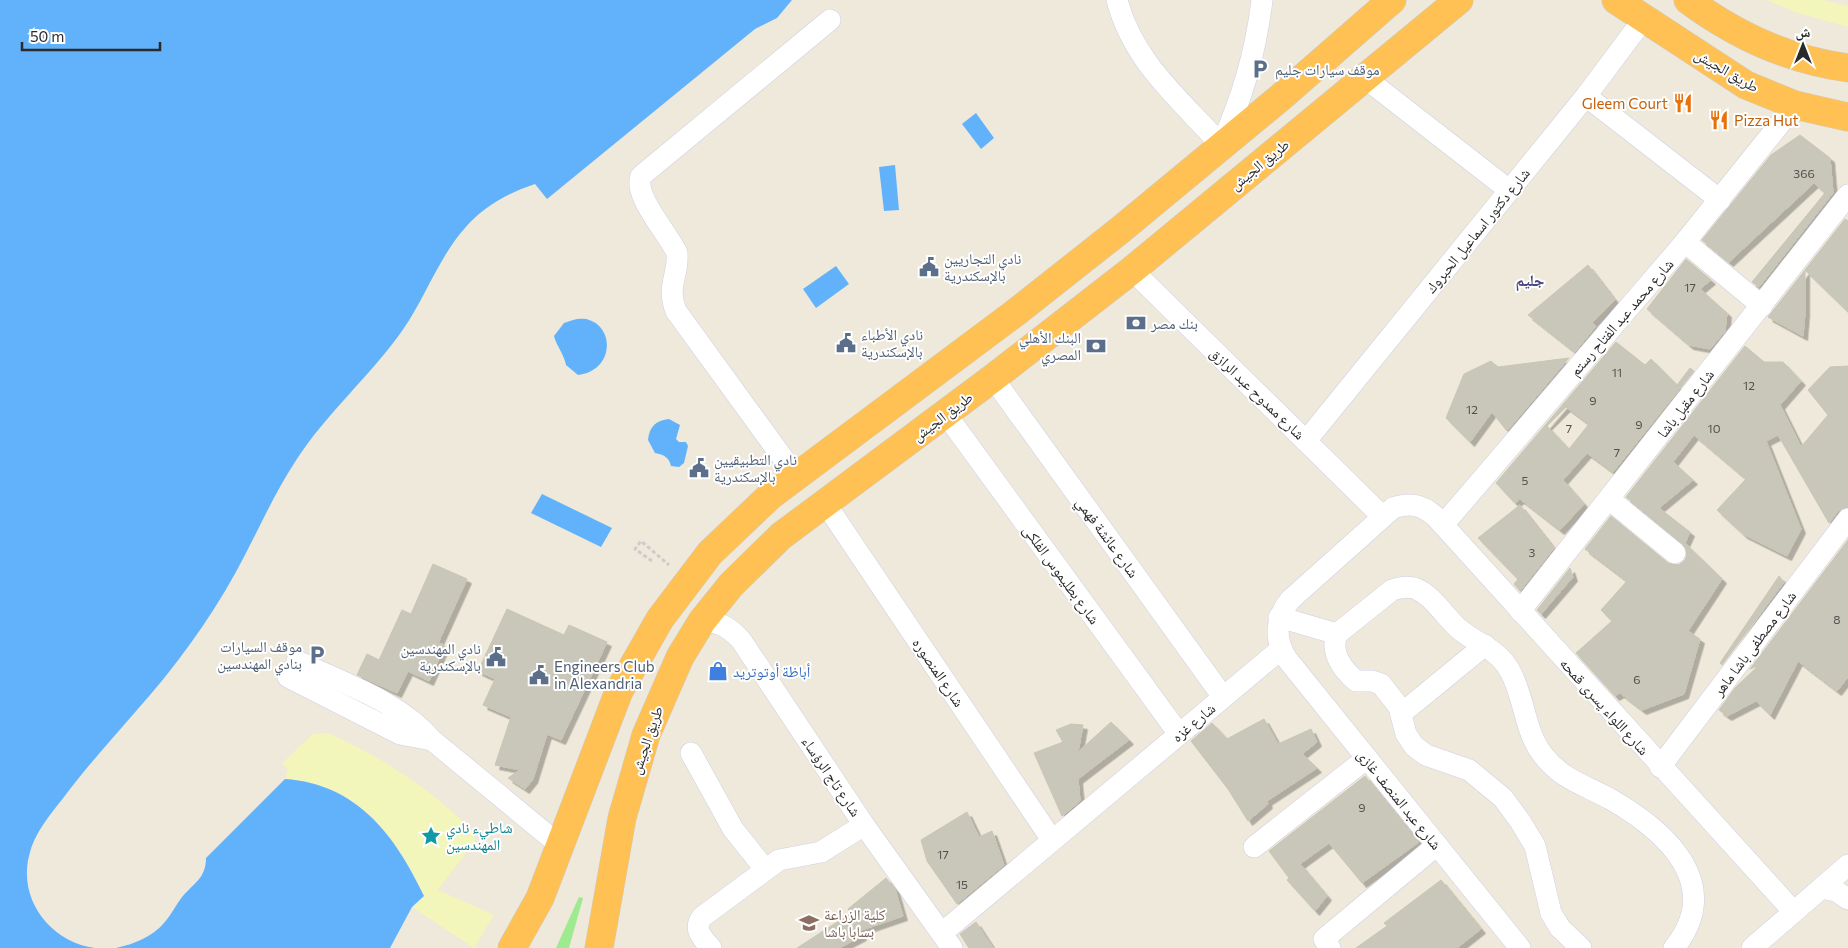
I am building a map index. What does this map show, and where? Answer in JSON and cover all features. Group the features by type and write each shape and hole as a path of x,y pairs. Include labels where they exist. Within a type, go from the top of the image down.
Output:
{"highway":[{"path":"512,948 540,898 562,846 620,691 660,618 710,553 745,518 796,476 1015,313 1119,231 1281,97 1392,0"},
{"name":"طريق الجيش","path":"598,948 622,818 633,776 662,695 680,657 702,621 752,563 781,536 993,378 1132,270 1459,0"},
{"name":"طريق الجيش","path":"1616,0 1645,17 1746,85 1795,105 1848,117"},
{"path":"1688,0 1744,36 1787,53 1848,68"},
{"path":"529,948 540,898"}],"street":[{"path":"1116,0 1131,41 1144,61 1221,145 1234,116 1249,71 1262,0"},
{"name":"شارع دكتور اسماعيل الحبروك","path":"1306,441 1586,96 1645,17"},
{"path":"796,476 676,311 671,288 678,261 677,253 641,194 639,182 641,176 830,20"},
{"path":"1364,78 1510,190"},
{"path":"1586,96 1720,200"},
{"name":"شارع محمد عبد الفتاح رستم","path":"1443,525 1685,242 1795,105"},
{"name":"شارع مقبل باشا","path":"1520,611 1762,306 1845,206"},
{"path":"1685,242 1762,306"},
{"name":"شارع ممدوح عبد الرازق","path":"1132,270 1383,517"},
{"name":"شارع عائشة فهمي","path":"993,378 1224,697"},
{"name":"شارع بطليموس الفلكى","path":"945,413 1179,734"},
{"path":"1609,499 1675,552"},
{"name":"شارع المنصوره","path":"825,503 1052,840"},
{"name":"شارع اللواء يسرى قمحه","path":"1383,517 1393,508 1404,504 1416,505 1426,509 1443,525 1792,911"},
{"path":"1281,649 1277,628 1279,617 1290,600 1383,517"},
{"name":"شارع مصطفى باشا ماهر","path":"1660,767 1848,519"},
{"path":"1581,948 1560,928 1551,913 1535,846 1515,813 1503,798 1469,770 1426,754 1414,746 1406,734 1402,713 1381,684 1372,681 1362,682 1352,677 1336,656 1334,641 1338,634 1392,590 1403,587 1414,588 1424,594 1459,629 1485,645 1502,659 1510,670 1521,697 1531,734 1543,755 1560,773 1580,786 1610,799 1637,815 1661,836 1681,860 1691,877 1695,897 1693,916 1685,934 1674,948"},
{"path":"1279,617 1338,634"},
{"name":"شارع تاج الرؤساء","path":"702,621 716,622 730,629 741,640 864,825 947,941"},
{"path":"1402,713 1485,645"},
{"name":"شارع غزه","path":"947,941 1052,840 1281,649"},
{"name":"شارع عبد المنصف غازى","path":"1281,649 1520,948"},
{"path":"293,669 388,705 418,726 432,740 562,846"},
{"path":"691,753 733,828 765,870"},
{"path":"1254,848 1367,758"},
{"path":"711,948 698,933 698,921 765,870 786,857 821,852 864,825"},
{"path":"1327,944 1437,845"},
{"path":"1752,948 1792,911 1848,865"},
{"path":"1821,888 1836,892 1848,899"}],"path":[{"path":"652,561 636,548 641,541 669,565"}],"green space":[{"path":"579,897 583,898 569,948 556,948"}],"sand":[{"path":"1767,0 1823,0 1848,6 1848,27 1798,13"},
{"name":"شاطيء نادي المهندسين","path":"328,733 368,753 406,776 457,816 474,832 475,841 438,890 494,915 474,948 412,907 424,896 401,853 387,833 371,816 353,802 333,791 310,783 285,779 288,770 282,763 313,734"}],"water":[{"path":"0,0 792,0 777,18 755,29 547,199 535,184 515,192 497,201 480,213 456,239 404,328 391,346 320,427 295,462 275,495 225,591 190,645 164,679 74,784 39,832 31,848 27,872 28,888 33,903 52,928 79,944 95,948 0,948"},
{"path":"976,113 994,138 981,149 962,124"},
{"path":"895,165 899,210 884,211 879,167"},
{"path":"836,266 849,284 816,308 803,289"},
{"path":"585,319 597,324 603,331 607,349 599,366 590,372 578,375 566,365 554,336 564,323"},
{"path":"669,419 680,425 676,439 679,442 686,442 688,446 684,463 679,467 671,466 666,457 655,453 648,440 654,425"},
{"path":"542,494 612,528 601,547 531,513"},
{"path":"285,779 310,783 333,791 353,802 371,816 400,853 424,896 412,907 390,948 116,948 142,939 164,923 182,897 202,875 206,858"}],"building":[{"path":"1800,135 1830,158 1833,193 1759,287 1752,282 1825,193 1814,183 1729,262 1702,240 1771,155"},
{"path":"1845,219 1848,221 1848,312 1805,270"},
{"path":"1686,259 1711,280 1700,289 1727,313 1725,331 1710,349 1689,345 1647,309"},
{"path":"1588,265 1615,300 1592,323 1596,326 1575,352 1528,315"},
{"path":"1805,270 1805,313 1803,336 1768,317"},
{"path":"1616,342 1645,365 1651,359 1677,385 1690,368 1694,371 1613,472 1587,453 1563,480 1584,504 1560,530 1520,499 1515,503 1496,483","holes":["1566,407 1589,424 1569,449 1547,426"]},
{"path":"1745,346 1764,362 1783,362 1801,381 1780,405 1801,447 1828,415 1808,390 1830,367 1848,366 1848,507 1838,511 1829,523 1778,435 1766,441 1801,529 1787,556 1743,534 1717,510 1746,479 1694,435 1673,462 1693,480 1659,508 1690,532 1685,543 1722,579 1688,631 1700,639 1684,694 1642,710 1620,693 1615,696 1576,653 1612,621 1601,610 1627,581 1585,549 1611,516 1668,563 1679,565 1685,560 1687,555 1683,544 1626,497"},
{"path":"1569,358 1507,431 1492,412 1470,442 1446,418 1464,374 1491,361 1498,367"},
{"path":"1520,505 1554,548 1520,591 1514,584 1518,579 1478,538"},
{"path":"1848,540 1848,677 1837,691 1798,661 1770,715 1756,701 1727,716 1719,710 1735,688 1758,666 1750,669"},
{"path":"433,564 467,579 438,643 445,645 429,681 408,671 397,693 357,675 367,654 379,660 402,610 411,614"},
{"path":"1570,568 1573,577 1541,614 1537,610"},
{"path":"1779,576 1784,582 1722,665 1720,663"},
{"name":"Engineers Club in Alexandria","path":"507,609 564,635 569,625 607,642 561,740 547,734 533,779 525,789 508,778 520,770 495,765 511,717 483,705 495,679 478,671"},
{"path":"1264,719 1278,744 1311,729 1317,742 1302,754 1317,768 1267,801 1268,804 1248,821 1228,789 1191,741 1212,723 1227,739"},
{"path":"1111,722 1129,740 1078,779 1080,801 1062,816 1034,753 1063,742 1056,730 1071,724 1083,725 1078,752"},
{"path":"1365,776 1419,842 1362,883 1329,843 1300,864 1327,896 1315,911 1287,880 1289,878 1269,851"},
{"path":"967,812 979,837 992,831 1004,865 957,904 927,861 921,840"},
{"path":"886,878 895,889 903,916 859,931 862,936 839,948 797,948 851,913 848,909"},
{"path":"1441,880 1481,929 1457,948 1356,948 1387,926 1384,923"},
{"path":"976,922 993,948 969,948 960,934"}],"place":[{"name":"موقف سيارات جليم","path":"1260,69"},
{"name":"Gleem Court","path":"1683,103"},
{"name":"Pizza Hut","path":"1719,120"},
{"name":"نادي التجاريين بالإسكندرية","path":"929,267"},
{"name":"بنك مصر","path":"1136,323"},
{"name":"نادي الأطباء بالإسكندرية","path":"846,343"},
{"name":"البنك الأهلي المصري","path":"1096,346"},
{"name":"نادي التطبيقيين بالإسكندرية","path":"699,468"},
{"name":"موقف السيارات بنادي المهندسين","path":"317,655"},
{"name":"نادي المهندسين بالإسكندرية","path":"496,657"},
{"name":"أباظة أوتوتريد","path":"718,671"},
{"name":"Engineers Club in Alexandria","path":"539,675"},
{"name":"شاطيء نادي المهندسين","path":"431,836"},
{"name":"كلية الزراعة بسابا باشا","path":"809,923"}],"district":[{"name":"جليم","path":"1530,279"}]}
